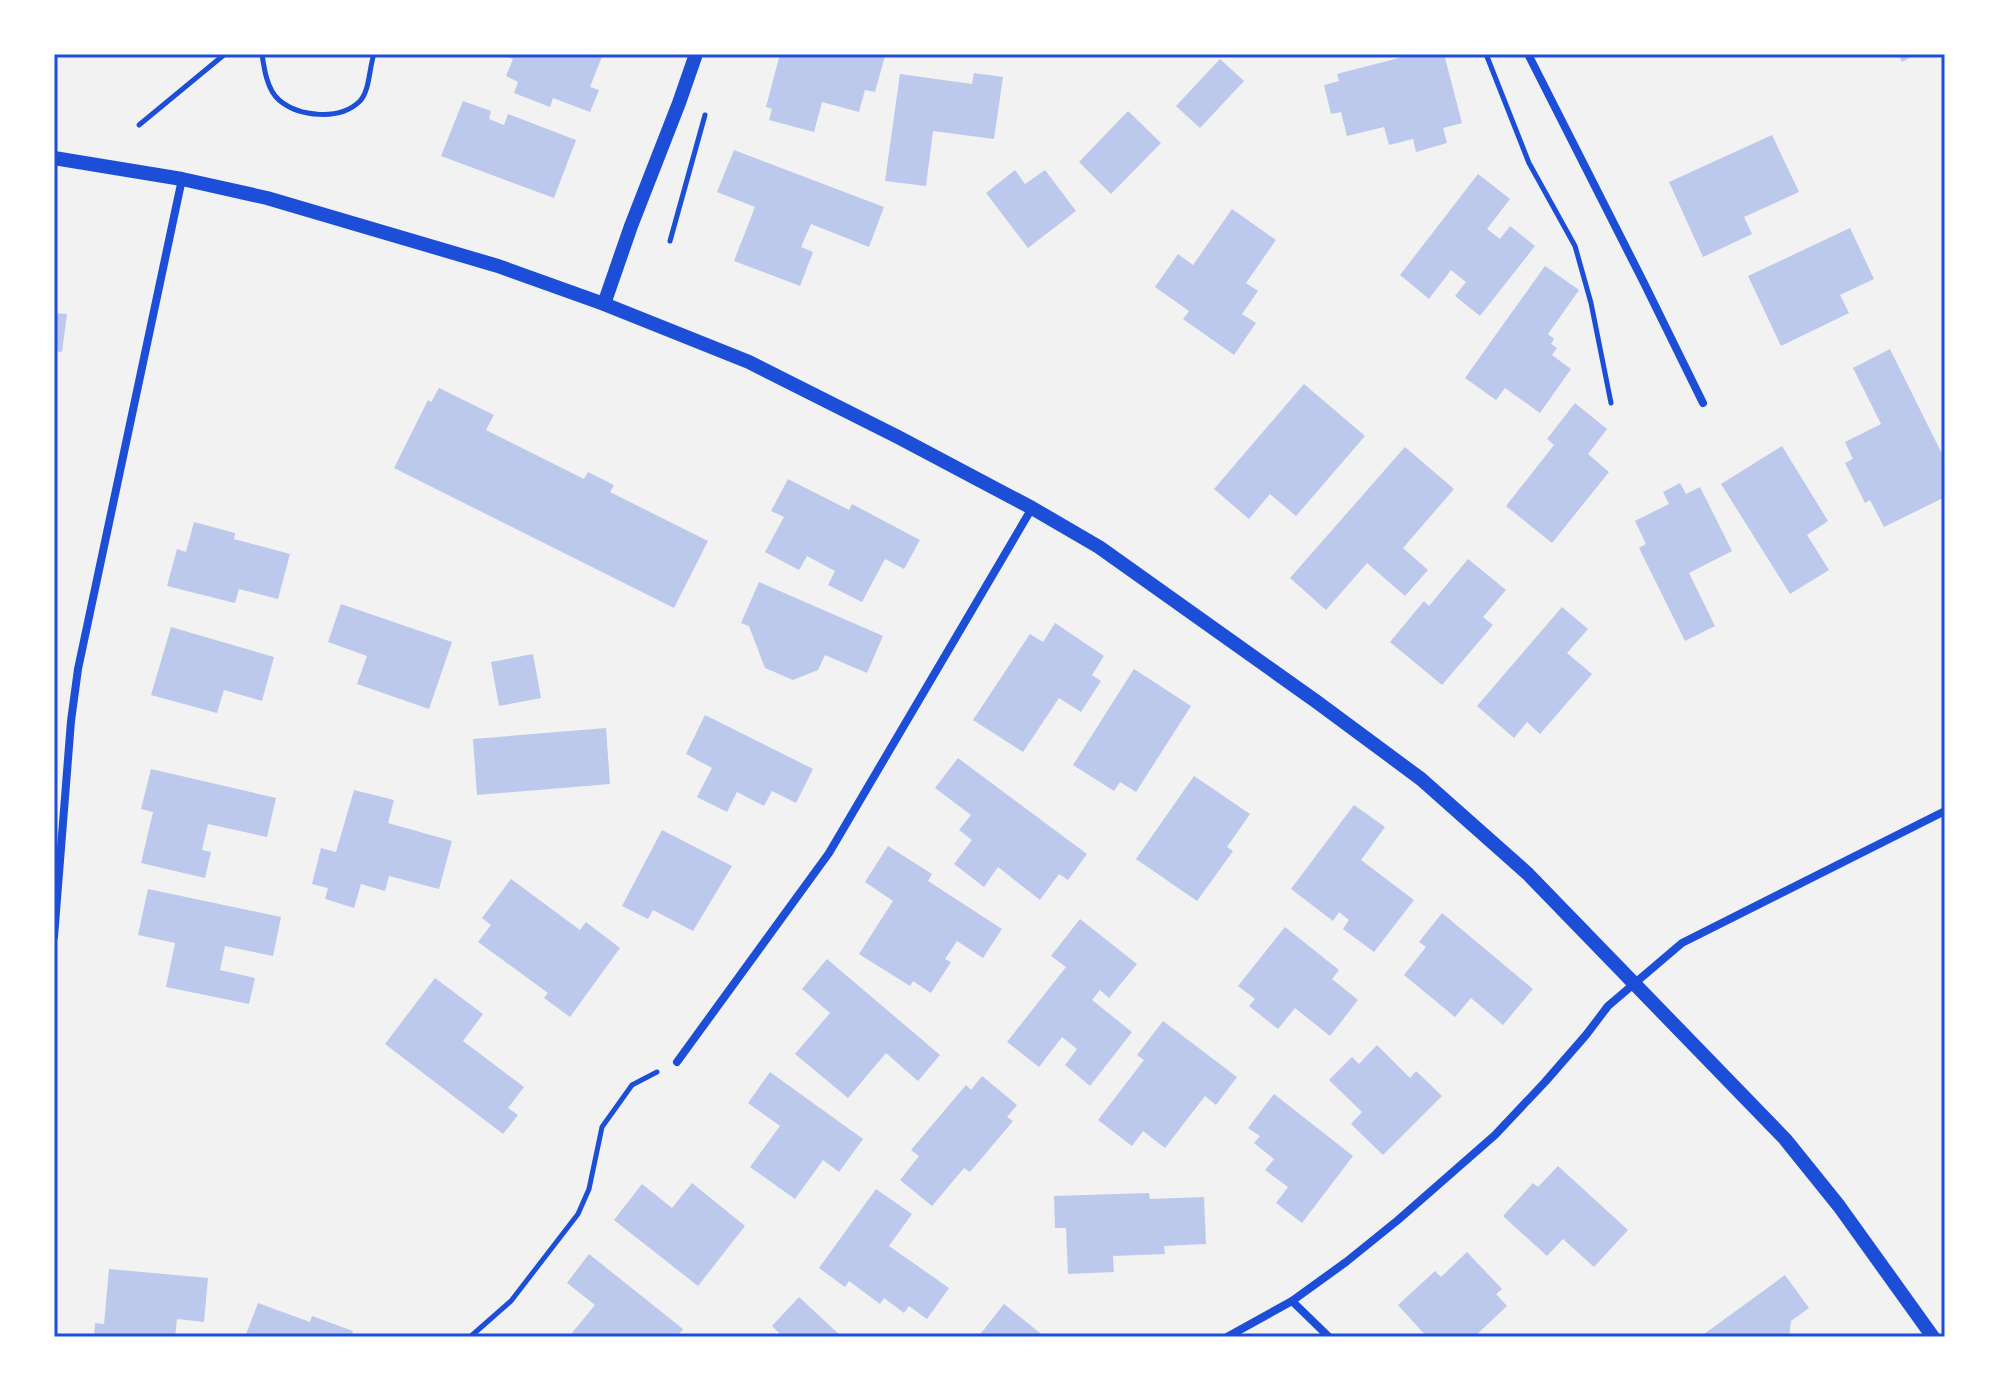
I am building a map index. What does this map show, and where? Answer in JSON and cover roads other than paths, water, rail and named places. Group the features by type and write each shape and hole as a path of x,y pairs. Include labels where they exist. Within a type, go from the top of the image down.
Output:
{"street":[{"path":"604,304 696,54"},
{"path":"1528,54 1703,403"},
{"path":"54,158 182,179 267,198 498,266 604,304 749,362 898,437 1099,547 1421,779 1528,874 1785,1139 1839,1206 1933,1337"},
{"path":"54,937 78,669 182,179"},
{"path":"677,1062 829,853 1032,508"},
{"path":"1227,1337 1292,1301 1398,1220 1495,1135 1586,1035 1608,1006 1682,943 1945,811"},
{"path":"1292,1301 1329,1337"}]}
